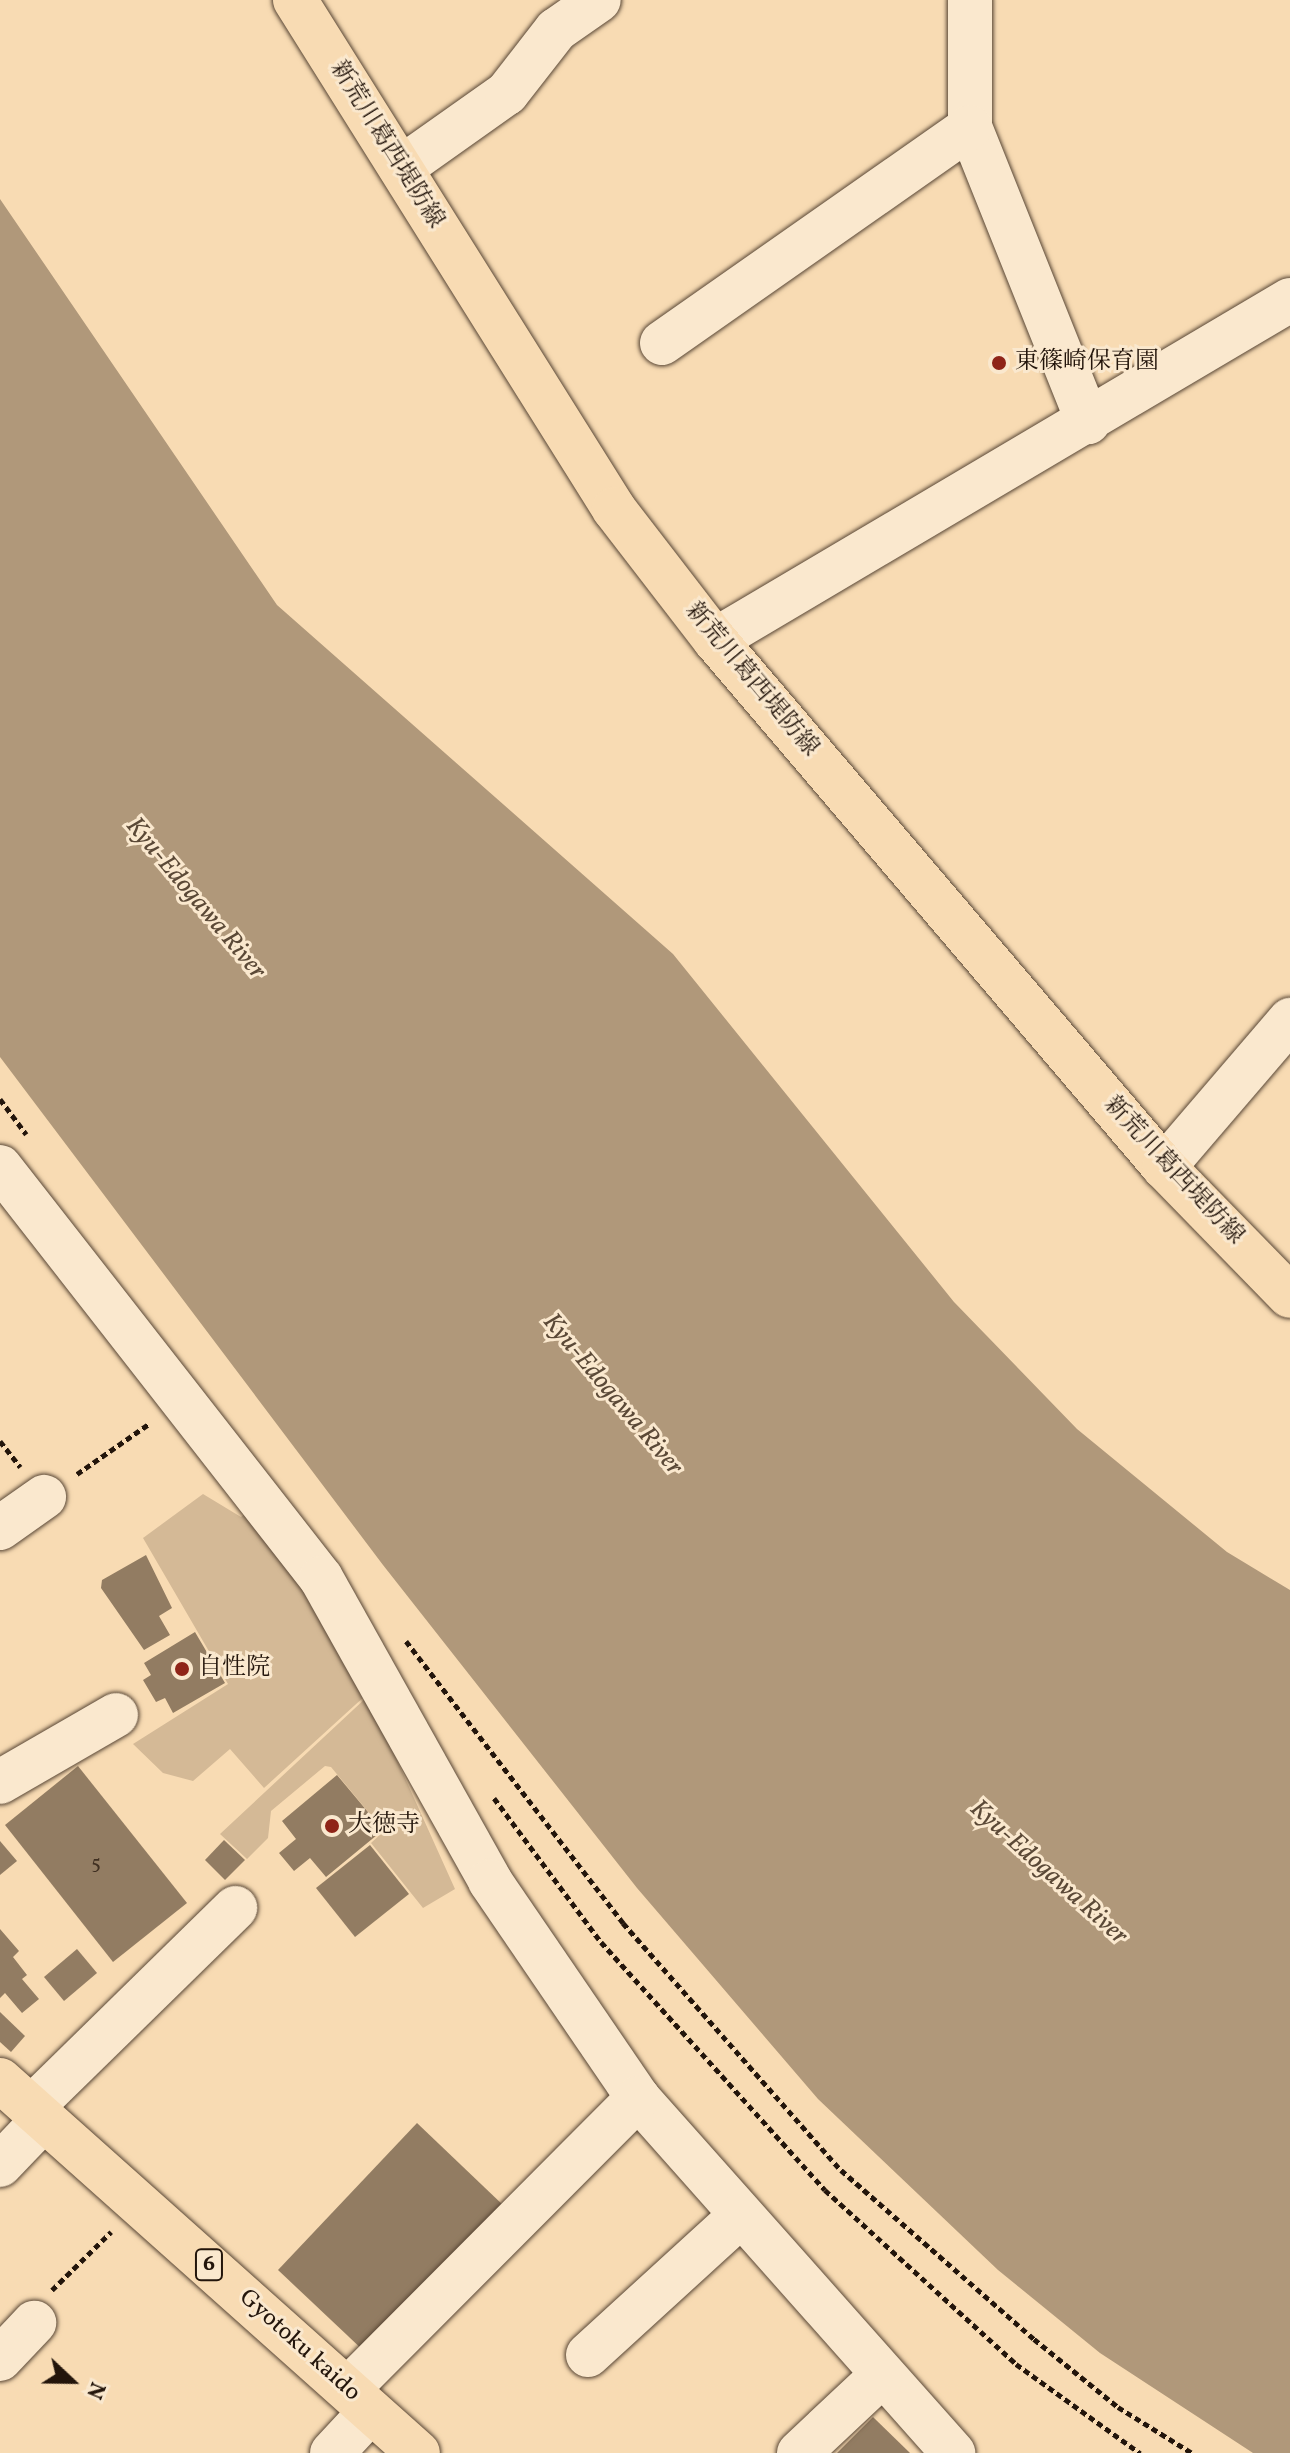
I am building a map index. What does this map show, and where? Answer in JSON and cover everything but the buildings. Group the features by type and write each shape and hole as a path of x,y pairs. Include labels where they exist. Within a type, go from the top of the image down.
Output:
{"main road":[{"name":"新荒川葛西堤防線","path":"295,0 614,509 715,640 1164,1167 1290,1296"},
{"name":"Gyotoku kaido","path":"24,2103 418,2453"}],"street":[{"path":"401,168 507,93 556,30 599,0"},
{"path":"970,0 970,127 1088,422"},
{"path":"662,343 970,127"},
{"path":"715,640 1290,300"},
{"path":"1164,1167 1290,1020"},
{"path":"14,1152 181,1402 321,1578 490,1881 638,2098 739,2217 953,2453"},
{"path":"0,1528 44,1497"},
{"path":"0,1782 116,1715"},
{"path":"0,2165 24,2103 235,1908"},
{"path":"332,2453 360,2400 638,2098"},
{"path":"588,2355 739,2217"},
{"path":"0,2359 34,2323"},
{"path":"799,2453 882,2375"}],"path":[{"path":"0,1099 14,1152"},
{"path":"0,1441 44,1497 181,1402"},
{"path":"397,1628 623,1923 841,2170 1034,2339 1118,2407 1192,2453"},
{"path":"489,1791 601,1942 825,2190 1016,2364 1140,2453"},
{"path":"34,2323 39,2303 140,2203"}],"shaded area":[{"path":"203,1494 241,1517 251,1509 325,1598 366,1695 264,1788 230,1749 193,1781 163,1773 133,1744 228,1684 143,1538"},
{"path":"368,1696 455,1889 423,1908 371,1843 384,1831 331,1767 325,1766 271,1811 268,1838 247,1859 220,1834"}],"water":[{"name":"Kyu-Edogawa River","path":"0,199 277,605 673,954 954,1302 1077,1429 1227,1552 1290,1590 1290,2453 1253,2453 1100,2353 998,2270 818,2099 637,1888 383,1565 0,1057"}],"place":[{"name":"東篠崎保育園","path":"999,363"},
{"name":"自性院","path":"182,1669"},
{"name":"大徳寺","path":"332,1826"}]}
